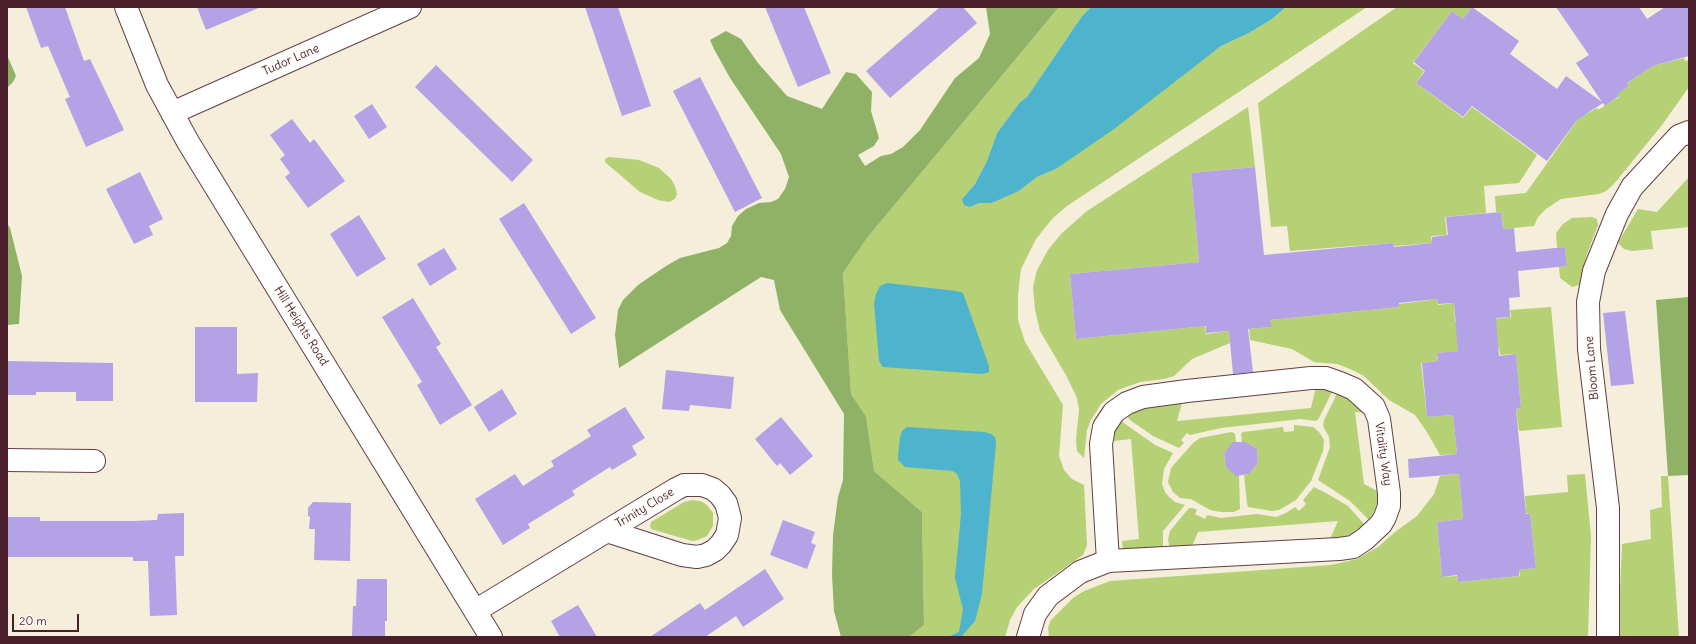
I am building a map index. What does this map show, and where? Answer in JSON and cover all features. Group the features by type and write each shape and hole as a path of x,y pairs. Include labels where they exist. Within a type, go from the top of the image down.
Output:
{"street":[{"name":"Hill Heights Road","path":"126,7 157,85 188,142 491,637"},
{"name":"Tudor Lane","path":"172,114 410,7"},
{"name":"Bloom Lane","path":"1608,637 1608,508 1589,349 1588,302 1594,271 1617,214 1632,187 1679,136 1689,132"},
{"name":"Vitality Way","path":"1028,637 1036,614 1048,596 1080,572 1108,561 1353,547 1381,524 1389,506 1389,493 1377,413 1364,397 1354,390 1326,378 1311,378 1187,390 1143,397 1127,403 1114,412 1104,427 1101,444 1108,561"},
{"path":"7,460 94,461"},
{"name":"Trinity Close","path":"476,612 607,531 684,485 702,485 713,489 726,503 730,518 727,535 722,544 706,555 697,557 682,555 607,531"}],"green space":[{"path":"986,7 1059,7 867,238 843,273 851,394 866,416 874,471 922,512 924,625 909,637 841,637 834,611 832,575 833,535 838,497 843,480 844,414 780,310 774,280 761,277 619,368 615,335 618,310 623,300 638,285 666,266 680,258 719,248 727,243 731,236 732,226 738,216 746,209 759,203 771,202 778,199 785,189 789,177 781,154 730,78 710,40 726,31 741,39 758,63 787,96 822,109 846,72 856,74 872,92 871,111 879,138 874,146 858,155 865,166 881,156 891,154 903,147 920,130 955,78 979,58 990,34"},
{"path":"1059,7 1091,7 1082,16 1027,97 1020,102 997,133 987,161 975,184 962,199 970,207 980,203 992,203 1019,191 1037,177 1056,169 1221,46 1249,33 1272,19 1286,7 1367,7 1067,206 1053,218 1036,239 1021,269 1018,295 1018,320 1025,342 1063,405 1059,456 1064,470 1072,479 1084,485 1087,545 1083,555 1034,589 1017,607 1010,620 1005,637 909,637 924,625 922,512 874,471 866,416 851,394 843,273 867,238"},
{"path":"1397,7 1472,7 1463,19 1452,11 1413,63 1424,71 1416,83 1463,118 1472,107 1537,155 1519,183 1484,186 1486,213 1445,217 1447,235 1431,236 1432,243 1394,246 1393,243 1290,251 1287,226 1271,227 1258,103"},
{"path":"7,55 16,76 7,88"},
{"path":"1684,58 1685,61 1689,60 1689,87 1662,125 1613,185 1606,191 1599,194 1561,199 1546,209 1538,217 1534,226 1503,229 1501,212 1496,212 1495,196 1526,193 1583,112 1585,115 1597,108 1598,110 1619,97 1617,93 1629,86 1627,83 1653,66"},
{"path":"1248,107 1255,167 1191,173 1199,262 1070,274 1076,339 1205,326 1206,334 1229,331 1230,343 1192,359 1174,376 1164,379 1140,382 1118,390 1101,404 1091,420 1087,430 1084,458 1077,451 1076,440 1079,410 1077,398 1066,375 1040,331 1035,310 1033,287 1037,270 1048,250 1062,233 1087,211"},
{"path":"609,157 639,160 659,168 671,179 675,186 677,194 675,199 669,202 658,200 640,192 605,162 605,159"},
{"path":"1689,177 1689,227 1651,231 1653,249 1632,251 1624,249 1619,244 1619,241 1638,209 1657,212"},
{"path":"1592,217 1597,219 1598,225 1587,254 1579,285 1572,287 1560,278 1559,267 1567,266 1565,247 1557,248 1556,233 1563,224 1572,218"},
{"path":"7,223 10,228 22,276 19,324 7,325"},
{"path":"1689,297 1689,475 1668,476 1656,300"},
{"path":"1437,299 1438,305 1454,303 1455,322 1472,321 1475,350 1437,353 1438,361 1421,363 1427,417 1453,415 1457,454 1440,455 1415,415 1389,400 1364,376 1337,364 1314,362 1292,349 1250,340 1249,329 1270,327 1270,320 1399,307 1399,304"},
{"path":"1551,307 1562,427 1519,431 1516,409 1521,408 1516,354 1500,355 1499,347 1485,348 1483,320 1511,317 1510,310"},
{"path":"1316,387 1332,389 1332,392 1316,421 1301,419 1221,428 1190,435 1187,433 1181,440 1184,443 1179,448 1153,436 1130,420 1127,416 1136,410 1183,399 1177,421 1311,408"},
{"path":"1342,392 1367,413 1355,412 1364,484 1377,491 1378,498 1376,507 1369,520 1350,501 1318,480 1330,447 1329,437 1323,426 1324,420 1337,394"},
{"path":"1121,421 1155,445 1173,453 1164,469 1162,484 1169,497 1175,502 1185,505 1163,531 1163,552 1126,551 1123,549 1122,541 1139,539 1131,439 1114,441 1113,435"},
{"path":"1294,425 1313,427 1319,432 1324,440 1323,451 1311,481 1296,500 1279,510 1272,511 1248,507 1244,475 1249,474 1258,463 1257,449 1246,442 1242,442 1241,434 1243,432 1283,427 1284,432 1294,431"},
{"path":"1232,432 1235,434 1236,442 1233,443 1224,453 1226,467 1236,475 1239,475 1240,509 1234,512 1210,510 1191,499 1180,498 1173,492 1168,482 1171,468 1193,443 1200,438"},
{"path":"1459,474 1463,519 1437,522 1442,577 1457,576 1458,582 1520,576 1519,570 1536,568 1530,513 1526,513 1525,496 1568,492 1567,475 1585,474 1591,536 1588,637 1049,637 1048,627 1051,620 1073,598 1084,591 1110,581 1331,565 1357,559 1378,547 1417,516 1434,494 1440,476"},
{"path":"1661,476 1668,476 1679,637 1618,637 1622,544 1651,539 1650,510 1662,507"},
{"path":"1314,487 1348,506 1365,525 1350,535 1330,539 1338,521 1198,532 1191,549 1170,551 1168,539 1170,531 1189,508 1197,510 1195,514 1205,519 1207,515 1221,518 1257,514 1276,517 1295,507 1299,511 1306,504 1303,500"},
{"path":"692,500 700,501 706,504 713,513 713,526 707,536 692,541 651,529 651,522 684,502"}],"water":[{"path":"1091,7 1286,7 1272,19 1249,33 1221,46 1114,129 1056,169 1037,177 1019,191 992,203 980,203 970,207 964,205 962,199 975,184 987,161 997,133 1020,102 1027,97 1082,16"},
{"path":"887,283 963,293 989,366 989,372 982,374 883,367 879,361 874,304 876,294 880,286"},
{"path":"907,427 985,432 995,437 996,444 982,594 975,621 961,637 948,637 959,632 963,609 955,578 961,514 960,481 957,474 953,471 905,467 898,460 900,437 902,431"}],"building":[{"path":"26,7 65,7 84,61 90,59 124,130 86,147 65,99 70,97 48,46 41,48"},
{"path":"197,7 261,7 206,30"},
{"path":"585,7 618,7 651,106 622,116"},
{"path":"765,7 804,7 831,73 798,87"},
{"path":"940,7 963,7 977,23 890,98 866,71"},
{"path":"1472,7 1519,41 1510,54 1557,89 1566,76 1602,102 1576,63 1589,55 1556,7 1639,7 1647,19 1665,7 1689,7 1689,56 1653,66 1627,83 1629,86 1617,94 1619,96 1605,106 1603,103 1577,120 1547,161 1472,106 1463,117 1416,83 1425,71 1414,62 1452,11 1463,19"},
{"path":"436,65 533,160 512,182 415,87"},
{"path":"700,77 762,198 735,212 673,91"},
{"path":"372,104 387,127 369,139 354,116"},
{"path":"292,119 310,143 314,139 345,181 308,208 285,177 290,173 280,159 285,155 270,135"},
{"path":"1255,167 1264,255 1393,243 1394,247 1432,243 1432,237 1448,235 1446,217 1501,212 1503,229 1514,228 1516,252 1565,247 1567,266 1518,271 1520,297 1509,298 1510,317 1496,318 1499,356 1516,354 1521,408 1516,409 1526,514 1530,513 1536,568 1519,570 1519,576 1458,582 1457,575 1442,577 1437,522 1463,519 1459,474 1409,478 1408,459 1457,454 1453,415 1427,417 1422,363 1438,361 1437,353 1458,351 1454,303 1438,304 1437,299 1399,303 1399,307 1270,320 1271,327 1248,329 1253,372 1233,374 1229,331 1206,333 1206,326 1076,339 1070,274 1199,262 1191,173"},
{"path":"140,172 163,219 149,226 153,235 134,244 106,189"},
{"path":"524,203 596,318 571,334 499,219"},
{"path":"359,215 386,259 357,277 330,234"},
{"path":"444,248 457,269 430,286 417,264"},
{"path":"413,298 441,344 436,347 472,405 440,425 417,385 422,382 382,317"},
{"path":"1625,311 1634,384 1611,386 1603,313"},
{"path":"195,327 237,327 237,374 258,373 257,402 195,402"},
{"path":"7,361 113,363 113,401 76,401 76,392 36,392 36,395 7,395"},
{"path":"666,370 734,377 731,409 690,405 689,411 662,409"},
{"path":"502,389 517,414 489,432 474,407"},
{"path":"625,407 645,438 632,446 637,455 612,470 610,467 572,491 575,495 528,524 530,528 503,545 475,499 515,474 523,486 554,466 551,461 591,436 587,430"},
{"path":"781,417 813,456 790,475 780,463 777,466 755,439"},
{"path":"1233,442 1246,442 1257,449 1258,463 1249,474 1236,476 1226,467 1224,453"},
{"path":"313,502 351,503 350,561 314,560 315,529 309,529 310,517 308,516 308,508"},
{"path":"184,513 184,556 175,556 177,615 150,616 148,561 133,561 133,557 7,557 7,517 40,517 40,521 133,521 157,520 158,514"},
{"path":"783,520 815,532 811,543 816,545 807,569 770,555"},
{"path":"765,569 784,599 743,627 736,616 705,637 650,637 700,603 705,610"},
{"path":"357,579 387,579 387,621 385,621 385,637 352,637 353,606 356,606"},
{"path":"578,605 597,637 560,637 551,621"}]}
